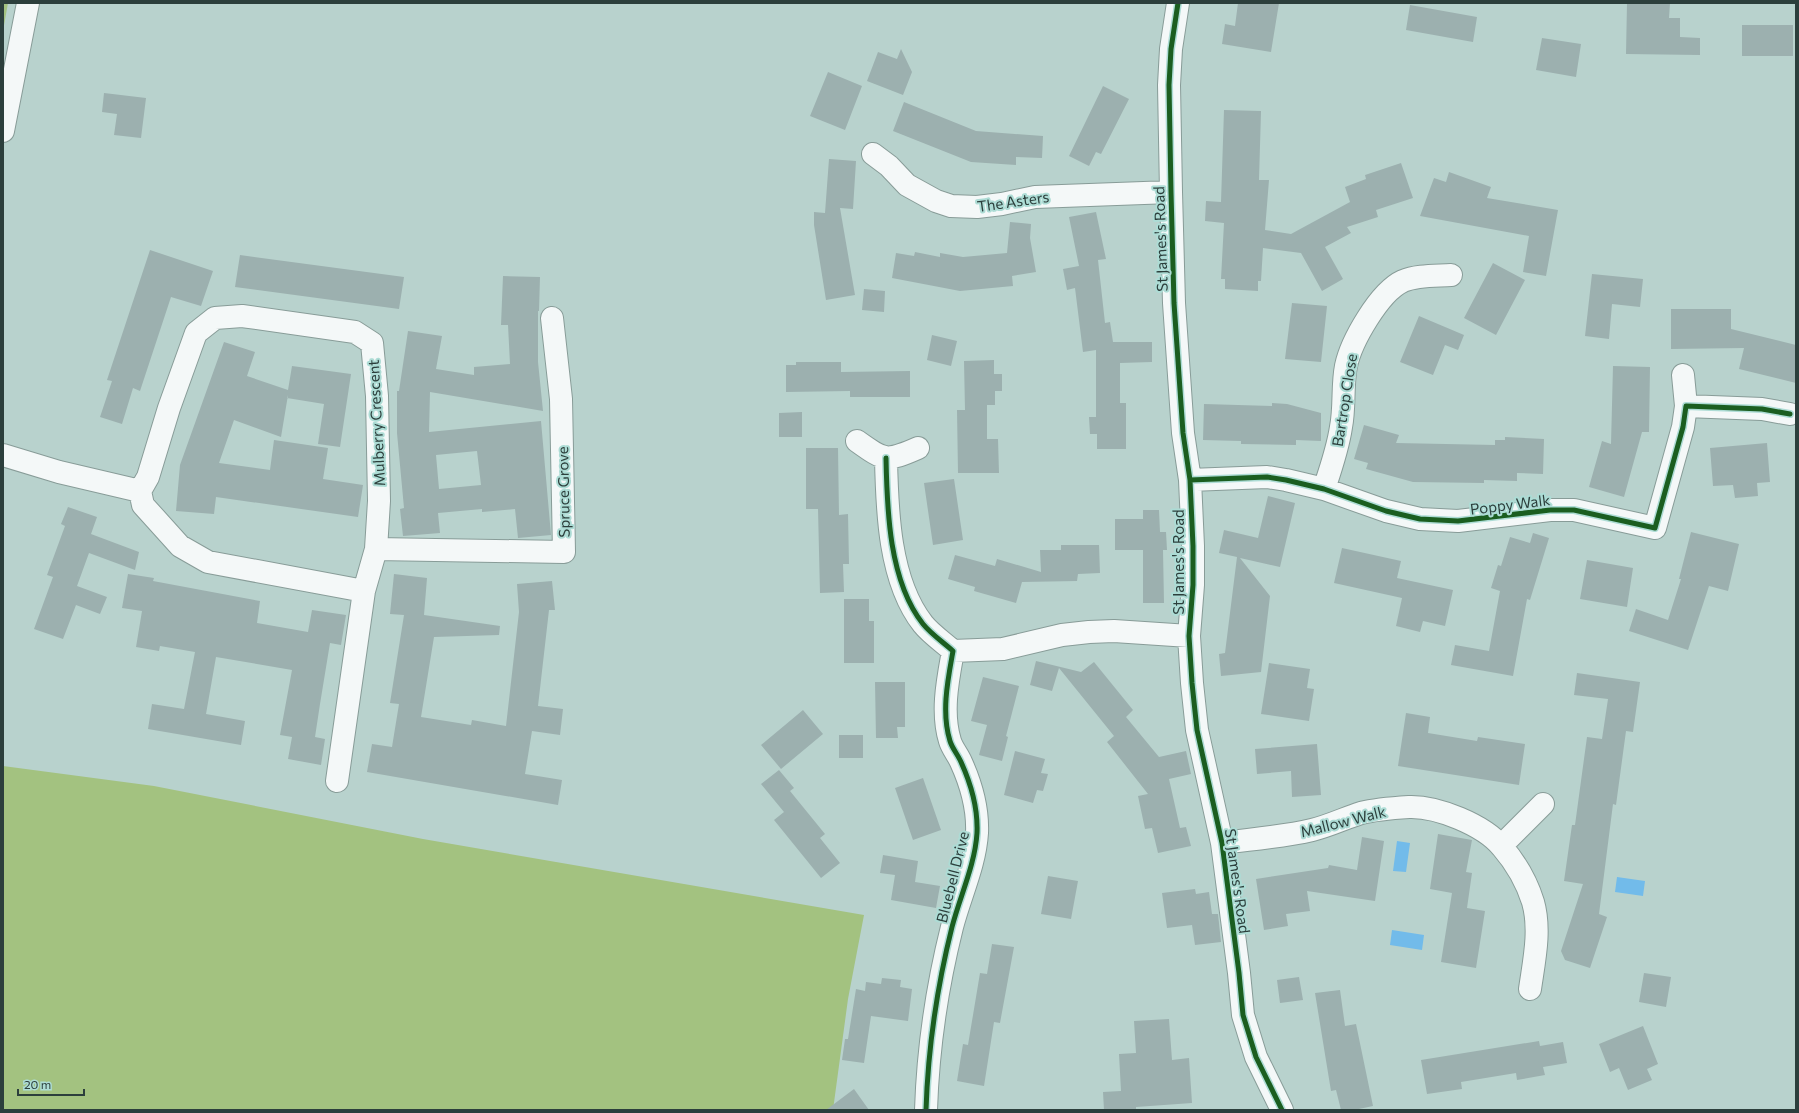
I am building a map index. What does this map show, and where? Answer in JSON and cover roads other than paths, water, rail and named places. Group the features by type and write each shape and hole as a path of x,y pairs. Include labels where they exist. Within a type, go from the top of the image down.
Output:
{"street":[{"path":"3,131 28,3"},
{"name":"St James's Road","path":"1178,3 1171,49 1169,85 1171,192 1174,303 1182,434 1190,480 1193,585 1189,636 1197,730 1222,843 1243,1015 1256,1057 1282,1110"},
{"name":"The Asters","path":"873,154 889,166 907,185 936,201 951,206 977,207 1002,204 1035,196 1171,192"},
{"name":"Bartrop Close","path":"1324,489 1338,447 1342,425 1346,371 1353,345 1378,304 1390,290 1402,282 1414,278 1451,275"},
{"name":"Mulberry Crescent","path":"140,492 148,478 169,408 196,333 215,318 242,316 356,332 372,343 377,396 379,501 376,549 364,591 337,781"},
{"name":"Spruce Grove","path":"376,549 467,549 564,552 561,399 552,318"},
{"name":"Poppy Walk","path":"1190,480 1267,477 1324,489 1386,511 1420,519 1458,521 1550,510 1574,510 1655,528 1683,427 1686,406 1683,375"},
{"path":"1686,406 1762,409 1790,414"},
{"path":"856,441 871,452 886,458 894,458 918,448"},
{"path":"3,455 59,472 140,492 143,505 180,546 208,562 364,591"},
{"path":"886,458 887,511 892,544 902,584 912,607 924,625 953,651 1003,649 1062,636 1089,632 1189,636"},
{"name":"Bluebell Drive","path":"926,1110 928,1063 936,1007 952,928 970,864 976,835 977,817 973,799 962,764 950,741 946,710 946,686 953,651"},
{"path":"1501,846 1544,804"},
{"name":"Mallow Walk","path":"1222,843 1313,830 1362,813 1412,807 1437,810 1459,818 1479,828 1501,846 1522,877 1533,902 1537,931 1530,989"}],"water":[{"path":"1397,841 1410,843 1406,872 1393,871"},
{"path":"1617,877 1645,881 1643,896 1615,892"},
{"path":"1392,930 1424,935 1422,950 1390,945"}]}
